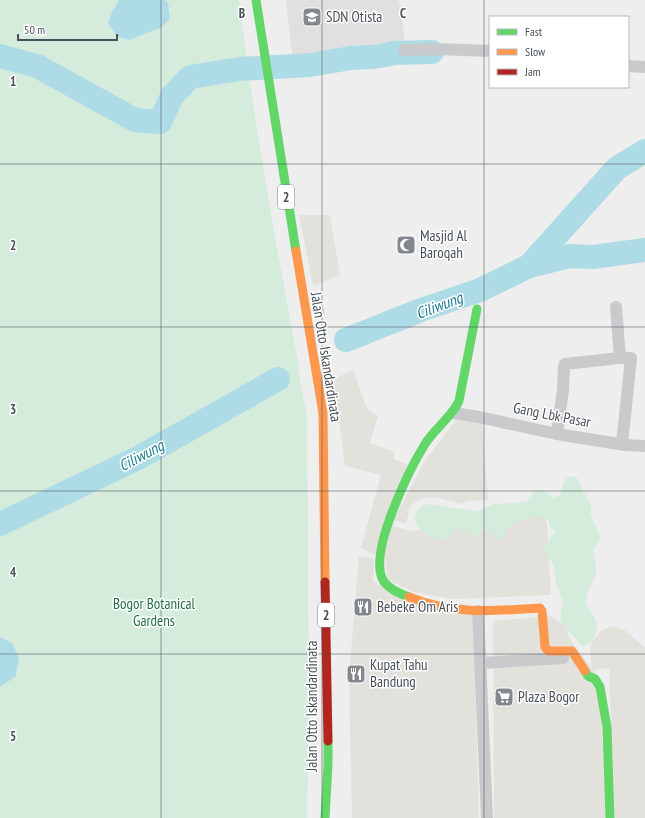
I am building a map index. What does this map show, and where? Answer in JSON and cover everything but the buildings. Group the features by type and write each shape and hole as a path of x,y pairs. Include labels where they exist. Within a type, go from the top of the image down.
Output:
{"main road":[{"name":"Jalan Otto Iskandardinata","path":"256,0 269,90 323,413 328,764 325,818"},
{"path":"477,309 459,401 453,413 426,443 400,492 386,528 380,559 380,573 385,584 393,590 408,597 431,604 478,611 540,608 542,611 545,647 548,650 572,651 588,676 595,680 600,687 607,727 610,818"}],"street":[{"path":"404,50 438,49 489,51"},
{"path":"629,66 645,66"},
{"path":"616,307 620,358"},
{"path":"557,434 563,390 564,367 566,364 631,358 622,444"},
{"name":"Gang Lbk Pasar","path":"453,413 482,417 557,434 645,446"},
{"path":"478,611 487,818"},
{"path":"481,662 577,658"}],"shaded area":[{"path":"286,0 399,0 405,42 293,64"},
{"path":"299,215 330,215 340,275 313,286"},
{"path":"353,369 367,409 378,416 370,443 395,452 393,459 411,466 379,557 361,548 381,475 345,466 334,380"},
{"path":"460,415 482,417 488,500 467,501 462,504 435,497 420,499 410,506 406,524 393,520 426,459"},
{"path":"546,512 551,595 453,599 416,593 388,580 385,554 392,525 409,531"},
{"path":"359,556 375,559 373,582 418,603 473,612 479,818 352,818 349,676"},
{"path":"551,616 564,625 573,644 600,679 606,818 494,818 493,621"},
{"path":"613,626 626,631 645,648 645,818 615,818 609,668 592,670 590,648 592,642 602,630"}],"green space":[{"name":"Bogor Botanical Gardens","path":"0,0 239,0 259,138 307,418 309,694 307,818 0,818"},
{"path":"571,476 577,478 591,504 591,516 601,537 593,551 596,572 586,599 587,606 596,621 597,629 593,640 587,645 583,646 563,625 560,619 563,601 556,584 554,566 545,551 546,544 557,530 552,530 548,519 537,516 511,524 503,538 498,540 490,532 484,530 476,538 456,529 449,538 445,540 437,539 429,536 423,531 415,520 415,515 419,509 427,504 477,511 494,504 527,501 532,497 533,491 537,490 545,492 554,498 560,495 565,478"}],"water":[{"path":"119,0 164,0 168,3 170,18 161,28 130,40 118,37 108,24 111,14"},
{"path":"0,637 12,643 19,657 16,676 0,687"}],"waterway":[{"path":"0,56 37,66 135,120 160,122 172,96 190,77 240,69 310,65 393,53 432,52"},
{"name":"Ciliwung","path":"346,340 421,310 480,290 529,266 617,168 645,151"},
{"name":"Ciliwung","path":"529,266 570,256 593,257 645,250"},
{"name":"Ciliwung","path":"0,524 138,458 278,379"}],"tram line":[{"path":"323,308 324,314"}],"traffic: fast":[{"path":"256,0 296,251"},
{"path":"409,597 393,590 384,582 380,565 381,548 401,490 418,456 429,438 452,413 459,401 477,309"},
{"path":"585,671 588,676 595,679 600,687 607,727 610,818"},
{"path":"325,818 328,741"}],"traffic: slow":[{"path":"296,251 323,413 325,582"},
{"path":"409,597 425,603 458,609 490,611 540,608 542,611 545,647 548,651 572,651 585,671"}],"traffic: jam":[{"path":"325,582 328,741"}],"place":[{"name":"SDN Otista","path":"312,17"},
{"name":"Masjid Al Baroqah","path":"406,245"},
{"name":"Bebeke Om Aris","path":"363,607"},
{"name":"Kupat Tahu Bandung","path":"356,674"},
{"name":"Plaza Bogor","path":"504,697"}]}
